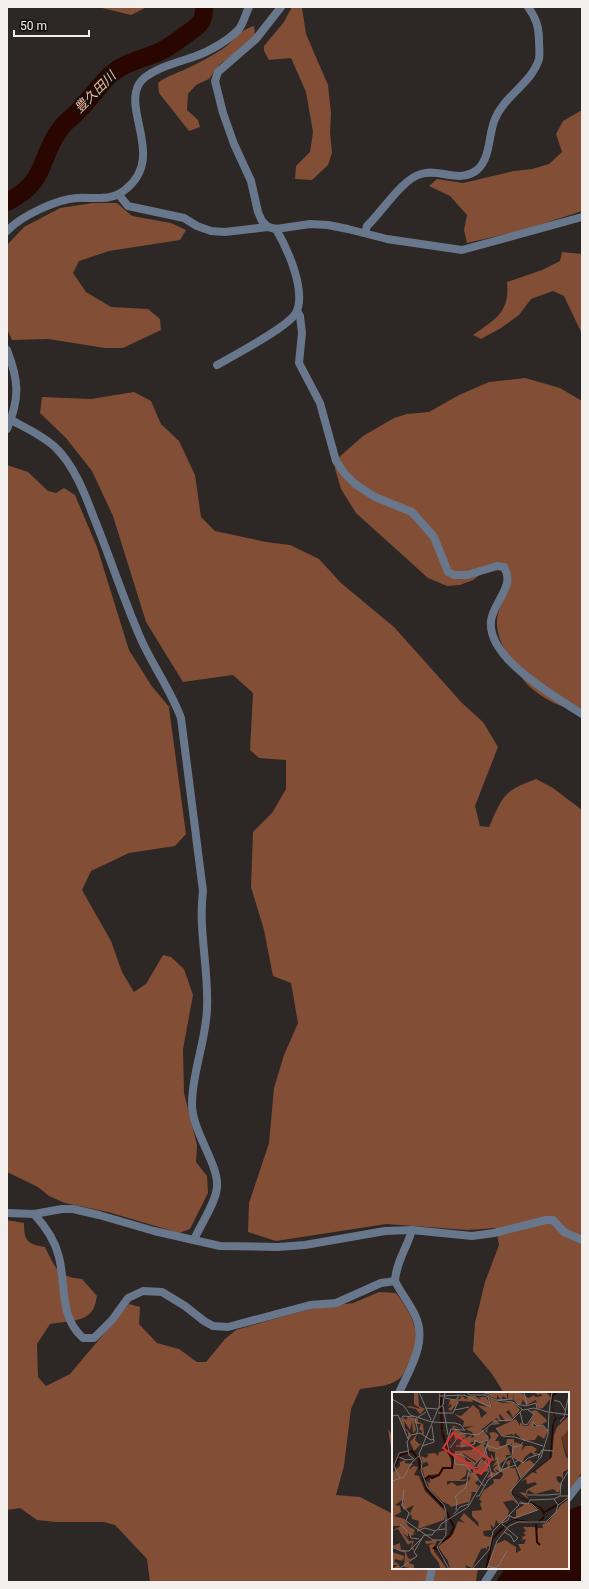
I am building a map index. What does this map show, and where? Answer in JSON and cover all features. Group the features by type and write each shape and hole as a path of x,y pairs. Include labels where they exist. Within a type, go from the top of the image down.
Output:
{"street":[{"path":"7,231 26,218 59,201 78,198 111,198 119,195 135,180 142,166 142,145 136,105 136,90 140,83 154,72 197,56 230,36 245,20 249,7"},
{"path":"281,7 256,40 218,72 215,81 230,131 251,181 258,212 272,228 294,265 298,289 297,311 300,316 302,333 299,363 320,403 336,461 345,474 355,484 374,497 412,512 434,537 448,572 454,575 467,575 497,566 504,567 508,574 507,584 491,622 497,644 508,659 528,679 582,714"},
{"path":"365,233 367,226 410,179 422,174 436,173 463,176 477,170 486,158 494,120 508,98 533,71 539,58 539,27 528,7"},
{"path":"119,195 128,206 184,218 211,231 225,232 310,224 348,228 387,239 462,250 582,217"},
{"path":"217,364 287,322 297,311"},
{"path":"7,350 18,385 16,402 7,429"},
{"path":"11,420 41,436 56,448 73,471 86,498 115,569 146,652 176,704 181,718 203,891 201,909 202,937 207,978 207,1010 202,1049 192,1085 192,1106 196,1128 216,1174 217,1188 194,1240"},
{"path":"7,1213 34,1214 62,1209 73,1210 220,1246 278,1248 305,1245 385,1231 412,1230 472,1236 494,1233 546,1220 553,1220 564,1232 582,1240"},
{"path":"34,1214 42,1223 54,1243 61,1269 66,1310 74,1331 83,1338 94,1338 112,1320 128,1298 143,1291 162,1292 213,1326 228,1326 310,1305 336,1302 381,1283 394,1281"},
{"path":"399,1392 418,1352 420,1333 415,1315 394,1281 398,1263 409,1243 412,1230"},
{"path":"569,1497 582,1480"},
{"path":"429,1582 432,1569"},
{"path":"485,1582 493,1569"}],"shaded area":[{"path":"98,7 147,7 131,15"},
{"path":"292,7 302,8 306,34 328,85 331,113 330,132 332,153 328,165 312,180 295,179 296,166 310,152 313,132 306,92 291,58 269,60 264,51 264,46 284,22"},
{"path":"254,26 255,35 239,51 220,64 209,79 196,85 188,94 187,110 198,120 200,127 189,131 159,93 158,83 215,54 245,30"},
{"path":"582,110 582,211 527,229 467,243 464,230 467,215 450,196 429,186 437,179 463,183 514,171 532,169 549,164 562,152 556,134 563,121"},
{"path":"93,203 117,203 132,216 171,223 186,230 180,240 109,251 79,261 73,273 86,292 111,307 148,309 160,319 161,330 123,348 105,348 48,339 12,340 7,329 7,245 24,227 60,208"},
{"path":"562,252 582,254 582,334 564,296 553,291 531,299 519,315 501,328 481,339 473,335 494,319 503,308 506,301 507,282 542,270 560,261"},
{"path":"525,378 560,388 582,401 582,712 557,704 534,690 522,678 504,648 500,639 497,619 510,583 509,570 493,565 473,580 460,585 447,586 428,578 356,513 341,489 335,469 337,459 363,436 394,418 407,414 429,412 459,395 489,382"},
{"path":"134,392 151,401 161,424 179,441 195,475 201,517 215,531 266,542 290,545 319,559 341,583 394,627 462,703 483,722 498,747 475,806 480,826 489,827 501,801 510,791 536,779 553,788 582,810 582,1472 573,1487 569,1490 569,1392 503,1392 492,1374 473,1351 475,1323 485,1282 499,1245 496,1228 468,1230 386,1224 276,1241 248,1232 249,1203 269,1143 274,1088 284,1055 298,1023 291,983 273,976 264,930 251,887 253,832 272,813 286,789 286,760 259,758 250,750 253,693 233,675 183,682 146,622 113,516 92,471 66,438 40,413 42,397 91,399"},
{"path":"7,465 28,472 48,491 56,493 64,488 75,495 97,547 129,650 151,685 169,707 183,682 169,708 186,834 175,846 129,853 91,871 82,890 111,941 122,972 134,992 146,984 163,955 171,957 184,969 193,995 183,1049 184,1093 197,1145 196,1162 207,1176 208,1193 190,1229 179,1233 108,1212 65,1203 49,1196 38,1187 7,1172"},
{"path":"7,1220 24,1223 26,1238 30,1243 45,1247 58,1270 67,1276 82,1279 97,1296 94,1308 88,1315 78,1320 50,1324 37,1344 38,1377 46,1386 70,1374 129,1304 140,1307 139,1324 157,1343 179,1349 197,1362 206,1362 225,1339 236,1330 309,1309 353,1303 379,1292 396,1293 408,1311 415,1327 416,1335 413,1354 402,1376 395,1382 360,1389 351,1409 344,1466 336,1495 360,1497 392,1513 392,1569 478,1569 476,1581 150,1582 147,1559 115,1525 104,1522 56,1522 37,1520 20,1508 7,1510"},
{"path":"388,1429 392,1435 392,1455"},
{"path":"582,1505 582,1582 496,1582 504,1569 569,1569 569,1510"}],"waterway":[{"name":"豊久田川","path":"7,202 21,194 30,186 37,177 48,150 61,128 84,105 108,77 118,69 136,60 160,52 180,39 200,24 204,7"}]}
